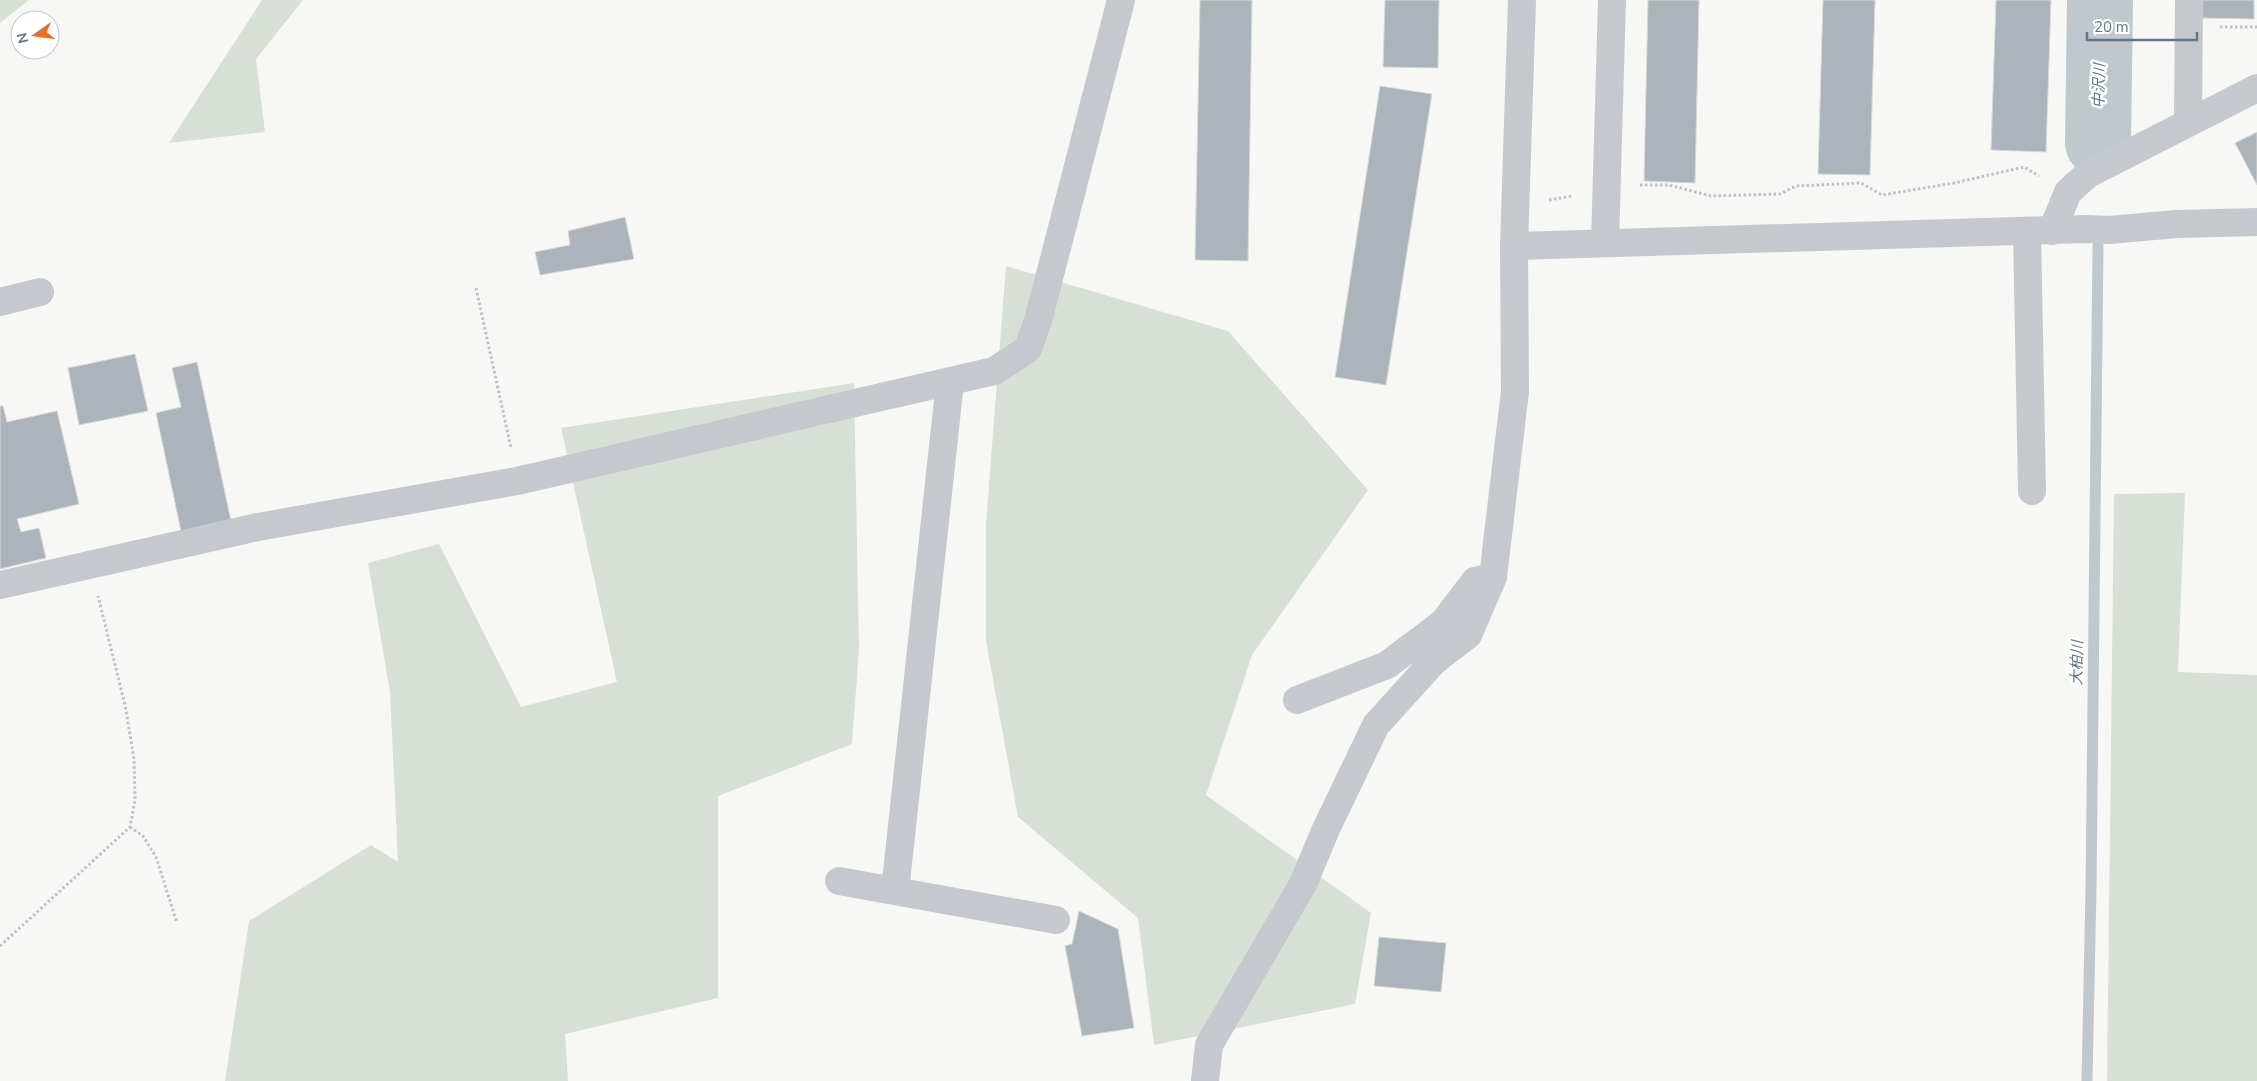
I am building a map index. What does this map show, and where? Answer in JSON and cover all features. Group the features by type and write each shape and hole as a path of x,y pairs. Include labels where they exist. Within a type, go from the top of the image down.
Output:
{"street":[{"path":"0,585 258,527 518,481 994,371 1028,349 1039,317 1121,0"},
{"path":"1205,1081 1209,1045 1303,884 1326,829 1376,725 1433,662 1468,636 1493,577 1515,391 1514,246 1522,0"},
{"path":"1605,242 1612,0"},
{"path":"2188,123 2189,0"},
{"path":"2032,491 2039,231 2068,192 2097,169 2257,88"},
{"path":"1514,246 2039,231 2257,222"},
{"path":"0,302 40,292"},
{"path":"895,891 950,382"},
{"path":"1297,700 1387,665 1443,623 1475,581 1493,577"},
{"path":"839,881 1056,920"}],"path":[{"path":"1542,201 1575,196 1606,195 1636,186 1669,185 1711,196 1780,194 1796,186 1861,183 1882,195 1954,183 2024,167 2068,192"},
{"path":"476,288 518,481"},
{"path":"0,946 130,827 136,800 134,759 125,705 91,566"},
{"path":"130,827 143,836 156,857 177,923"}],"shaded area":[{"path":"0,0 29,0 16,10 10,10 10,15 0,23"},
{"path":"262,0 303,0 256,59 265,132 169,143"},
{"path":"1006,266 1228,331 1368,490 1252,655 1206,795 1371,913 1355,1004 1154,1045 1138,918 1018,817 986,641 986,523"},
{"path":"854,383 859,649 852,744 718,796 718,998 565,1034 568,1081 225,1081 249,921 371,845 398,862 390,692 368,563 439,544 521,707 617,682 561,428"},
{"path":"2185,493 2178,672 2257,675 2257,1081 2107,1081 2114,494"}],"building":[{"path":"1200,0 1252,0 1248,261 1195,260"},
{"path":"1385,0 1439,0 1438,68 1383,67"},
{"path":"1648,0 1699,0 1695,183 1644,181"},
{"path":"1823,0 1875,0 1870,175 1818,174"},
{"path":"1996,0 2051,0 2046,152 1991,150"},
{"path":"2202,0 2254,0 2254,19 2202,18"},
{"path":"1380,86 1432,94 1386,385 1335,377"},
{"path":"2257,132 2257,185 2235,143"},
{"path":"625,217 634,259 540,275 535,252 570,245 568,231"},
{"path":"135,354 148,411 79,425 68,368"},
{"path":"197,362 231,521 181,531 156,413 181,407 172,368"},
{"path":"0,406 3,406 7,422 57,411 79,504 17,519 21,532 39,528 46,558 0,569"},
{"path":"1079,911 1118,929 1134,1028 1082,1036 1065,946 1072,944"},
{"path":"1379,937 1446,943 1441,992 1374,986"}],"waterway":[{"name":"中沢川","path":"2098,143 2100,0"},
{"name":"大柏川","path":"2087,1081 2098,246"}]}
